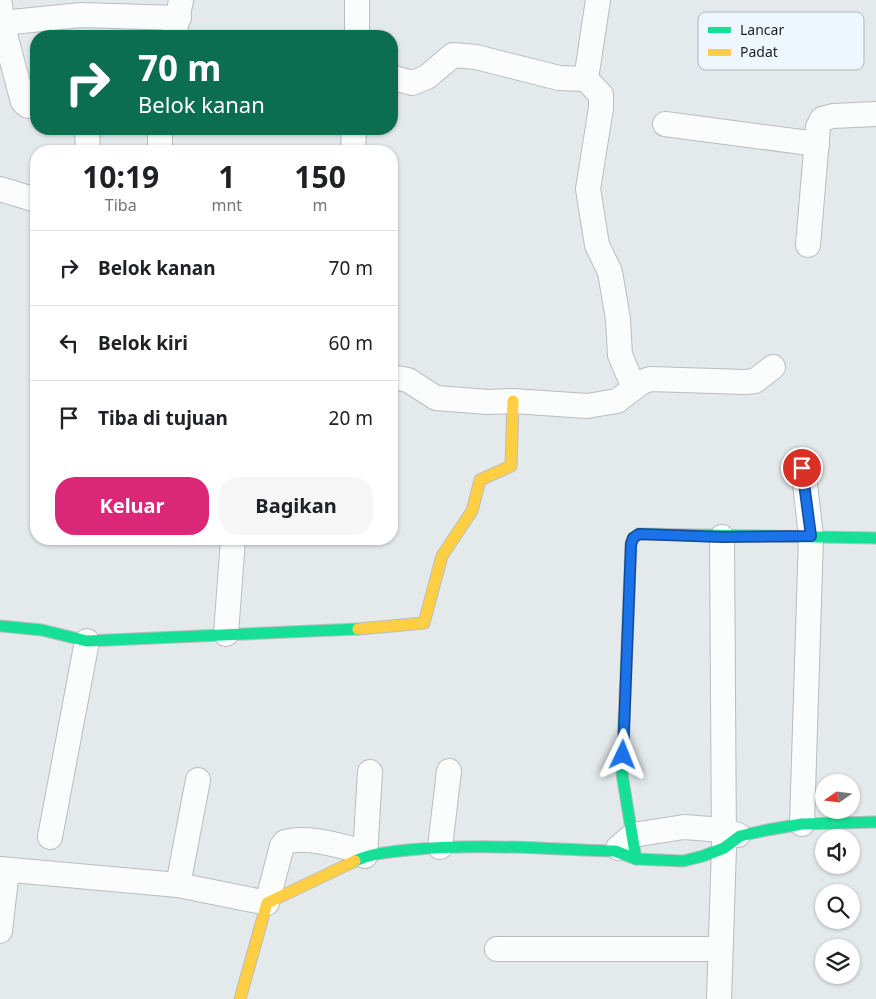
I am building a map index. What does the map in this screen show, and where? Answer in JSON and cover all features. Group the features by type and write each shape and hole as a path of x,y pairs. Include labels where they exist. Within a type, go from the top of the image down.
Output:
{"street":[{"path":"357,0 357,30"},
{"path":"586,79 598,0"},
{"path":"30,106 23,102 1,14 81,7 178,18"},
{"path":"398,79 412,83 427,77 453,55 476,57 559,78 586,79 601,94 601,108 588,190 597,245 610,272 618,319 620,355 634,388"},
{"path":"808,245 818,127 822,119 833,116 876,114"},
{"path":"665,124 817,144"},
{"path":"0,190 30,198"},
{"path":"398,378 408,380 436,398 488,402 513,400 587,406 617,401 650,379 745,382 755,380 773,366"},
{"path":"0,626 42,630 87,642 370,628 424,623 442,556 472,511 480,480 511,466 513,400"},
{"path":"802,468 811,536 802,824"},
{"path":"626,855 634,835 622,774 631,544 633,538 639,534 722,537 811,536 876,538"},
{"path":"719,999 719,949 729,838 722,537"},
{"path":"226,634 233,545"},
{"path":"50,837 87,642"},
{"path":"440,847 449,771"},
{"path":"365,854 370,772"},
{"path":"178,885 198,780"},
{"path":"240,999 282,846 285,842 298,840 319,842 365,854 440,847 626,855 683,861 703,856 729,838 802,824 876,822"},
{"path":"634,835 684,827 729,838"},
{"path":"0,931 3,869 178,885 267,903 365,854"},
{"path":"497,949 719,949"}],"traffic: fast":[{"path":"636,859 622,774 631,544 633,538 639,534 876,538"},
{"path":"0,626 42,630 87,641 358,629"},
{"path":"355,861 395,851 459,847 615,851 636,859 683,861 724,848 740,836 767,830 802,824 876,822"}],"traffic: slow":[{"path":"358,629 424,623 442,556 472,511 480,480 511,466 513,401"},
{"path":"240,999 267,903 355,861"}],"route":[{"path":"623,755 631,544 633,538 639,534 722,537 811,536 802,468"}]}
